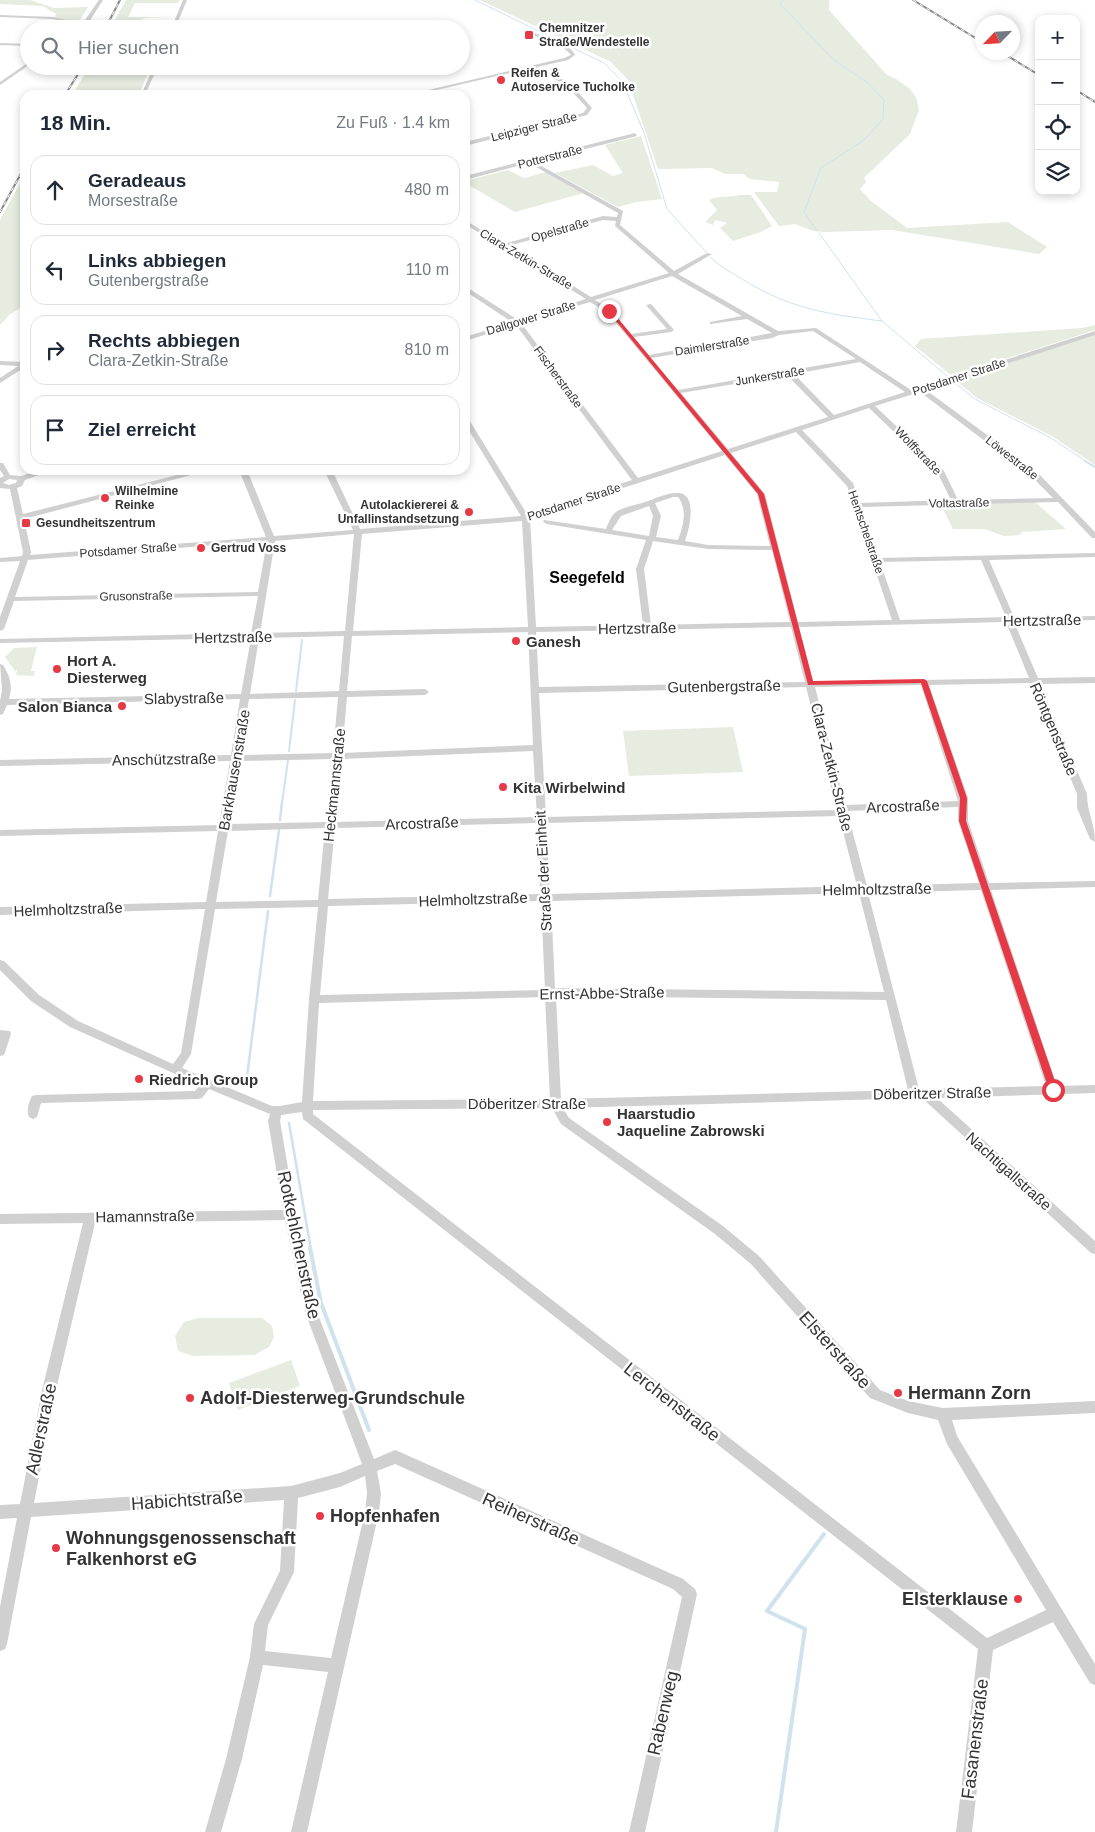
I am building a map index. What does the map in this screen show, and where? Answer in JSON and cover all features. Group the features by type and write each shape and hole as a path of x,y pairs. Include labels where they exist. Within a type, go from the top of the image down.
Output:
{"street":[{"path":"88,20 101,0"},
{"path":"177,20 185,0"},
{"path":"0,16 61,20"},
{"path":"431,90 566,59 573,55 572,52 537,35 525,32"},
{"path":"0,44 20,45"},
{"name":"Leipziger Straße","path":"470,143 577,116 589,111 590,108 568,84 533,67"},
{"path":"0,84 20,69"},
{"path":"0,74 13,74"},
{"path":"145,90 152,75"},
{"name":"Potterstraße","path":"470,177 635,135"},
{"path":"530,162 621,212 617,225 672,273 777,333"},
{"name":"Opelstraße","path":"503,246 603,218 618,219"},
{"name":"Clara-Zetkin-Straße","path":"470,225 609,311 761,494 890,996 919,1093"},
{"name":"Dallgower Straße","path":"470,337 592,300 687,268 709,254"},
{"name":"Fischerstraße","path":"470,291 518,323 637,482"},
{"path":"630,336 671,330 649,306"},
{"path":"712,323 747,317"},
{"name":"Daimlerstraße","path":"646,357 772,336 777,333 814,329 911,393"},
{"name":"Potsdamer Straße","path":"0,560 499,522 526,518 1095,333"},
{"name":"Junkerstraße","path":"676,392 863,360"},
{"path":"0,363 20,364"},
{"path":"0,381 20,367"},
{"path":"789,373 833,418"},
{"name":"Löwestraße","path":"921,389 1026,467 1095,536"},
{"name":"Wolffstraße","path":"871,406 941,473 956,503"},
{"name":"Straße der Einheit","path":"470,426 526,518 556,1102"},
{"name":"Hentschelstraße","path":"798,430 846,480 858,505 897,622"},
{"path":"0,465 8,477"},
{"path":"0,484 8,477 20,478 30,475"},
{"path":"21,517 186,475"},
{"path":"245,475 271,539"},
{"path":"330,475 358,533"},
{"path":"0,484 13,487 21,482 20,478"},
{"path":"0,629 27,552 21,517 13,487"},
{"path":"608,531 618,514 676,494 684,499 688,524 681,542"},
{"name":"Voltastraße","path":"858,505 1060,500"},
{"path":"647,628 640,569 658,522 655,507 651,503"},
{"path":"547,522 720,548 776,548"},
{"name":"Heckmannstraße","path":"307,1106 322,903 358,533"},
{"name":"Barkhausenstraße","path":"175,1070 186,1054 271,539"},
{"path":"876,560 1095,554"},
{"name":"Röntgenstraße","path":"984,557 1082,794 1082,808 1095,839"},
{"name":"Grusonstraße","path":"11,599 262,594"},
{"name":"Hertzstraße","path":"0,641 1095,618"},
{"path":"0,667 8,684 0,712"},
{"name":"Gutenbergstraße","path":"534,690 924,681 1095,680"},
{"path":"924,681 963,798 963,821 1053,1090"},
{"name":"Slabystraße","path":"4,702 425,692"},
{"name":"Anschützstraße","path":"0,763 337,756 537,748"},
{"name":"Arcostraße","path":"0,833 843,810 964,804"},
{"name":"Helmholtzstraße","path":"0,911 211,904 322,903 1095,884"},
{"path":"0,964 35,998 74,1024 175,1070 276,1111"},
{"name":"Ernst-Abbe-Straße","path":"314,999 615,992 890,996"},
{"path":"0,1034 6,1034 0,1052"},
{"path":"33,1114 36,1099 198,1095 208,1083"},
{"name":"Döberitzer Straße","path":"276,1111 307,1106 1095,1089"},
{"name":"Nachtigallstraße","path":"919,1093 1092,1243"},
{"name":"Elsterstraße","path":"556,1102 559,1112 565,1121 719,1230 755,1260 875,1394 930,1412 943,1414 1095,1406"},
{"name":"Lerchenstraße","path":"307,1106 307,1116 986,1646"},
{"name":"Rotkehlchenstraße","path":"276,1111 274,1121 290,1215 311,1312 370,1467 374,1493 372,1512 299,1832"},
{"name":"Hamannstraße","path":"0,1219 290,1215"},
{"name":"Adlerstraße","path":"0,1644 49,1390 90,1217"},
{"path":"943,1414 952,1439 1095,1678"},
{"name":"Reiherstraße","path":"370,1467 395,1457 678,1584 690,1594"},
{"name":"Habichtstraße","path":"0,1512 291,1493 340,1480 370,1467"},
{"path":"213,1832 234,1759 257,1657 261,1624 287,1572 291,1493"},
{"name":"Rabenweg","path":"636,1832 690,1594"},
{"path":"986,1646 1056,1613"},
{"name":"Fasanenstraße","path":"964,1832 986,1646"},
{"path":"257,1657 336,1666"}],"shaded area":[{"path":"0,0 30,0 54,8 88,7 80,20 66,20 55,17 56,14 43,6 0,4"},
{"path":"126,0 180,0 178,3 135,3 128,17 171,17 115,20"},
{"path":"480,0 829,0 829,10 887,75 910,89 916,97 919,110 910,134 864,178 866,182 860,189 871,201 907,228 1008,222 1047,247 1039,254 892,230 825,232 813,231 795,224 779,226 754,192 777,192 779,182 750,179 743,174 725,174 712,168 658,169 628,80 611,62"},
{"path":"84,75 147,75 141,90 75,90"},
{"path":"641,136 662,199 636,202 618,207 555,173 593,165 613,176 623,173 605,145"},
{"path":"508,170 524,178 546,172 584,193 515,212 470,186 470,180"},
{"path":"20,183 20,308 9,315 0,325 0,220"},
{"path":"751,195 772,226 761,232 733,241 720,228 727,223 715,220 713,225 705,222 717,210 709,200"},
{"path":"1095,325 1095,330 952,376 915,346 921,339 1082,328"},
{"path":"1095,334 1095,465 1052,436 977,398 955,380"},
{"path":"1034,501 1066,529 1022,532 1020,535 1004,536 984,529 953,529 940,503"},
{"path":"37,647 31,671 35,671 34,676 16,675 17,670 15,671 5,657 14,648"},
{"path":"733,727 743,772 629,776 623,731"},
{"path":"199,1318 262,1318 272,1326 274,1337 269,1347 254,1355 193,1356 178,1351 175,1336 184,1322"},
{"path":"291,1360 300,1386 238,1410 229,1383"}],"waterway":[{"path":"475,0 604,63 622,81 645,135"},
{"path":"783,0 780,4 834,60 868,83 884,100 883,119 864,140 821,168 804,212 817,231"},
{"path":"645,136 667,209 707,253"},
{"path":"819,233 882,321"},
{"path":"710,257 725,269 760,289 793,304 826,313 882,321"},
{"path":"882,321 948,377"},
{"path":"954,382 975,399 1051,438 1087,462"},
{"path":"1085,461 1095,467"},
{"path":"296,691 302,640"},
{"path":"289,751 295,700"},
{"path":"282,803 288,760"},
{"path":"280,820 282,802"},
{"path":"270,896 279,830"},
{"path":"246,1085 268,911"},
{"path":"289,1123 311,1250"},
{"path":"310,1248 321,1303 369,1430"},
{"path":"776,1832 805,1629 767,1611 824,1534"}],"railway":[{"path":"110,20 120,0"},
{"path":"913,0 975,38"},
{"path":"1014,60 1035,73"},
{"path":"68,90 77,75"},
{"path":"1080,93 1095,102"},
{"path":"0,212 20,175"}],"place":[{"name":"Chemnitzer Straße/Wendestelle","path":"529,35"},
{"name":"Reifen & Autoservice Tucholke","path":"501,80"},
{"name":"Wilhelmine Reinke","path":"105,498"},
{"name":"Autolackiererei & Unfallinstandsetzung","path":"469,512"},
{"name":"Gesundheitszentrum","path":"26,523"},
{"name":"Gertrud Voss","path":"201,548"},
{"name":"Ganesh","path":"516,641"},
{"name":"Hort A. Diesterweg","path":"57,669"},
{"name":"Salon Bianca","path":"122,706"},
{"name":"Kita Wirbelwind","path":"503,787"},
{"name":"Riedrich Group","path":"139,1079"},
{"name":"Haarstudio Jaqueline Zabrowski","path":"607,1122"},
{"name":"Hermann Zorn","path":"898,1393"},
{"name":"Adolf-Diesterweg-Grundschule","path":"190,1398"},
{"name":"Hopfenhafen","path":"320,1516"},
{"name":"Wohnungsgenossenschaft Falkenhorst eG","path":"56,1548"},
{"name":"Elsterklause","path":"1018,1599"}],"district":[{"name":"Seegefeld","path":"587,577"}],"route":[{"path":"609,311 761,494 810,684 924,681 963,798 963,821 1053,1090"}]}
